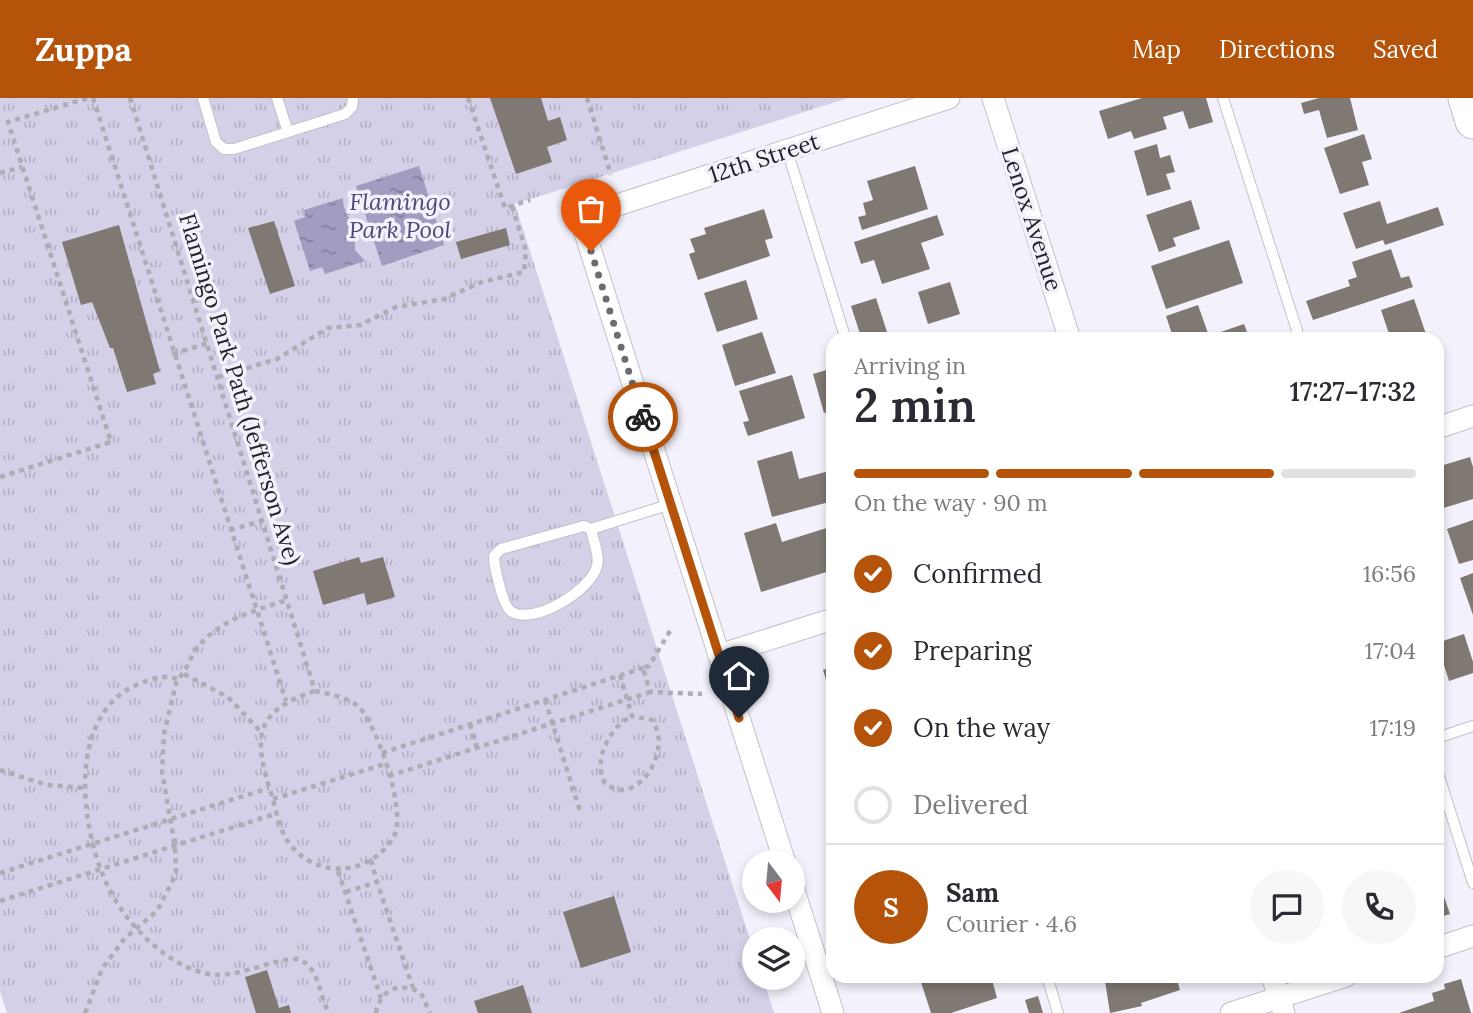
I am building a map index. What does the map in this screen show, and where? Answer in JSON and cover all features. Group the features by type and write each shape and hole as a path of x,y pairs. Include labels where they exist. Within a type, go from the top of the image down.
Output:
{"highway":[{"path":"1466,98 1473,121"}],"street":[{"name":"12th Street","path":"671,504 580,218 949,98"},
{"name":"Lenox Avenue","path":"993,98 1067,332"},
{"path":"1444,426 1473,416"},
{"path":"671,504 781,850"},
{"path":"719,655 826,621"},
{"path":"802,914 833,1013"},
{"path":"1444,946 1473,936"},
{"path":"1274,983 1281,1005"},
{"path":"1231,1013 1281,1005 1330,983"}],"lane":[{"path":"202,98 216,142 224,149 234,149 345,114 352,107 353,98"},
{"path":"277,98 288,132"},
{"path":"1223,98 1297,332"},
{"path":"788,150 844,332"},
{"path":"591,529 598,563 594,576 580,590 553,608 514,614 508,608 494,565 494,556 501,549 584,526 591,529 671,504"},
{"path":"1444,736 1473,726"},
{"path":"1444,792 1473,883"},
{"path":"1048,983 1058,1013"}],"path":[{"path":"0,477 111,442 8,122 88,98"},
{"path":"93,98 286,701"},
{"name":"Flamingo Park Path (Jefferson Ave)","path":"130,98 315,691"},
{"path":"468,98 505,208 530,200"},
{"path":"587,98 611,174"},
{"path":"0,173 22,167"},
{"path":"218,377 276,359 328,328 360,324 396,307 444,299 482,282 524,272 526,251 512,206"},
{"path":"173,354 208,343"},
{"path":"230,530 262,521"},
{"path":"287,600 229,621 206,637 188,661 184,674 177,679 159,677 131,688 106,709 91,744 85,788 93,843 101,869 113,896 138,929 162,950 203,973 234,973 289,959 305,962 315,974 328,1013"},
{"path":"382,753 649,666 670,631"},
{"path":"643,668 650,692"},
{"path":"184,674 228,697 262,733"},
{"path":"620,675 632,716"},
{"path":"85,1013 102,969 115,949 157,911 176,874 174,846 163,789 162,750 177,679"},
{"path":"315,691 336,695 357,705 372,722 399,808 397,830 387,848 371,860 338,871 318,866 300,856 287,840 259,752 262,733 286,701 315,691"},
{"path":"389,776 650,692 702,694"},
{"path":"545,700 580,811"},
{"path":"632,716 647,717 656,726 659,734 658,753 645,778 630,788 617,790 611,788 602,777 601,761 612,736 632,716"},
{"path":"470,724 477,748"},
{"path":"273,799 384,764"},
{"path":"0,770 47,785 85,788"},
{"path":"0,873 270,788"},
{"path":"0,901 278,813"},
{"path":"371,860 413,988 427,1000 430,1013"},
{"path":"338,871 381,998"},
{"path":"345,892 377,882"},
{"path":"376,1013 381,998 395,988 413,988"}],"green space":[{"path":"0,98 848,98 515,204 746,927 742,927 742,990 767,990 774,1013 7,1013 0,991"}],"water":[{"name":"Flamingo Park Pool","path":"419,166 444,245 382,266 356,186"},
{"path":"343,198 354,231 355,250 365,261 325,274 322,267 310,271 294,221 305,217 304,210"}],"building":[{"path":"490,98 541,98 548,121 560,117 567,140 547,147 552,162 516,174"},
{"path":"1142,98 1206,98 1213,122 1189,129 1183,111 1163,117 1167,129 1134,139 1131,131 1108,139 1099,111"},
{"path":"1319,98 1350,98 1358,130 1327,138 1319,110 1304,114 1301,103"},
{"path":"1364,134 1372,159 1362,162 1369,185 1340,194 1324,148"},
{"path":"1157,144 1160,158 1170,155 1175,172 1166,174 1171,189 1147,196 1134,151"},
{"path":"915,166 928,209 862,230 858,217 866,215 863,203 873,200 867,181"},
{"path":"1191,200 1200,229 1173,238 1176,246 1159,252 1146,215"},
{"path":"1380,201 1387,224 1438,207 1444,225 1385,245 1383,240 1356,249 1343,213"},
{"path":"764,209 773,238 765,240 770,256 698,280 689,254 695,252 690,239 706,234 704,228"},
{"path":"937,215 944,235 921,243 930,269 882,284 874,260 861,264 854,242"},
{"path":"274,221 295,286 270,294 248,228"},
{"path":"119,225 160,371 153,374 156,384 127,392 113,348 110,348 92,302 81,305 62,242"},
{"path":"506,228 510,245 461,259 456,242"},
{"path":"1229,240 1243,283 1166,309 1151,266"},
{"path":"1391,249 1401,278 1409,276 1413,287 1313,320 1306,301 1350,286 1348,280 1357,277 1352,262"},
{"path":"746,280 758,319 717,332 704,293"},
{"path":"950,282 960,314 928,324 918,292"},
{"path":"876,298 887,332 859,332 851,306"},
{"path":"1414,299 1425,332 1388,332 1381,310"},
{"path":"1198,305 1208,332 1171,332 1166,316"},
{"path":"1244,324 1247,332 1221,332"},
{"path":"762,332 776,373 735,386 722,345"},
{"path":"826,370 826,413 824,413 813,374"},
{"path":"792,375 805,418 748,436 743,422 749,421 739,391"},
{"path":"792,451 799,479 826,472 826,503 772,517 757,461"},
{"path":"1470,457 1473,467 1473,499 1444,508 1444,465"},
{"path":"1473,520 1473,560 1459,564 1447,529"},
{"path":"776,523 782,542 826,528 826,572 761,592 744,533"},
{"path":"359,557 361,563 383,557 395,597 367,605 364,593 323,605 313,571"},
{"path":"1473,573 1473,615 1460,578"},
{"path":"1464,634 1473,662 1473,673 1449,681 1444,665 1444,641"},
{"path":"614,896 631,952 581,968 563,912"},
{"path":"1444,897 1450,914 1444,916"},
{"path":"267,970 279,1008 289,1005 291,1013 256,1013 245,977"},
{"path":"1461,979 1471,1013 1399,1013 1434,1001 1432,993 1445,989 1444,984"},
{"path":"921,983 993,983 997,998 951,1013 931,1013"},
{"path":"1105,983 1178,983 1180,990 1141,1003 1142,1006 1110,1013"},
{"path":"523,985 532,1013 478,1013 474,1001"},
{"path":"1038,996 1043,1013 1029,1013 1025,1000"}],"way so far":[{"path":"591,251 643,417"}],"route":[{"path":"643,417 739,718"}]}
